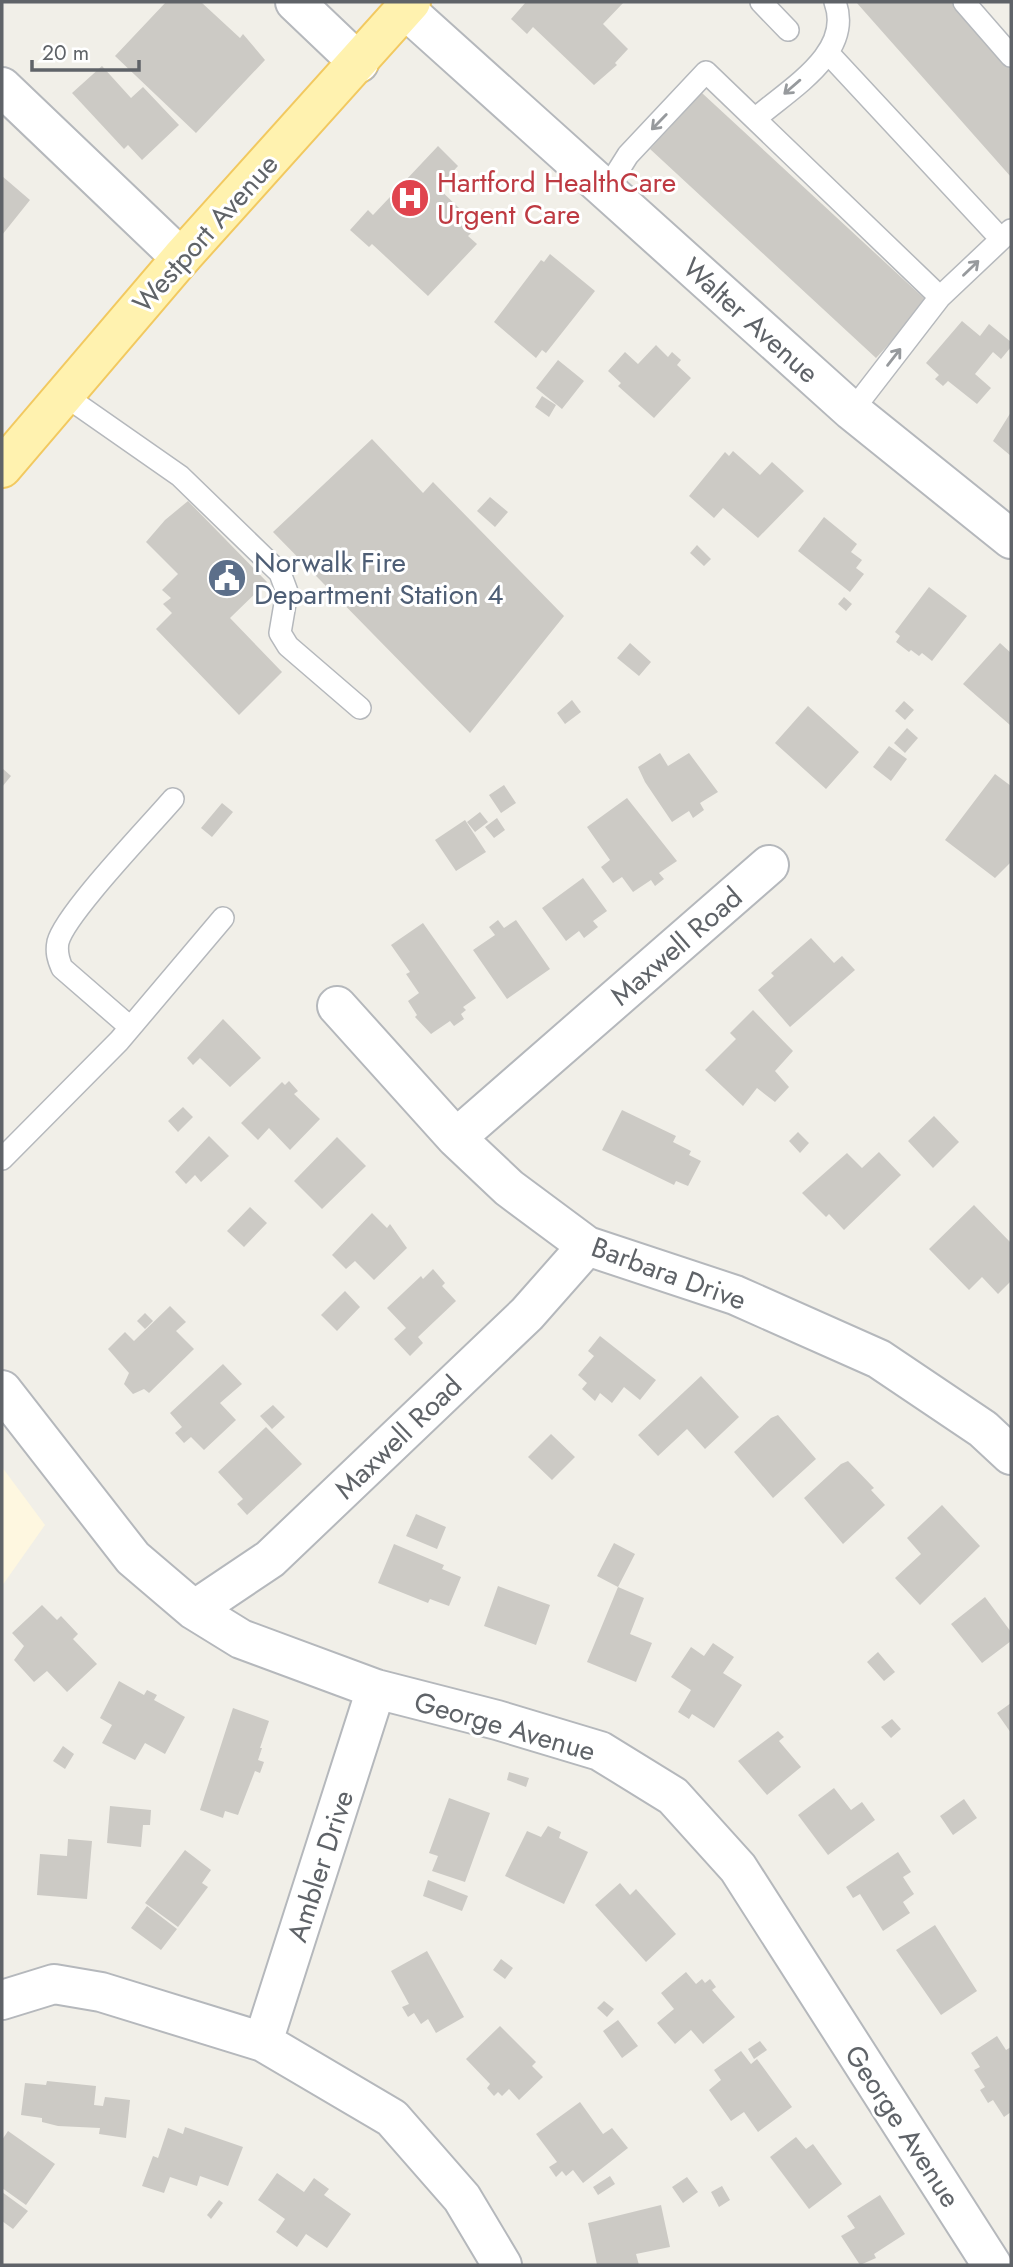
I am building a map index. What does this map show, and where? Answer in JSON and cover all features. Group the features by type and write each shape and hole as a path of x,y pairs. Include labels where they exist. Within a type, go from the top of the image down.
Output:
{"main road":[{"name":"Westport Avenue","path":"2,468 180,258 408,5"}],"street":[{"path":"295,2 359,62"},
{"name":"Walter Avenue","path":"408,5 606,190 852,411 1011,539"},
{"path":"2,87 180,258"},
{"name":"Maxwell Road","path":"456,1138 769,865"},
{"name":"Barbara Drive","path":"337,1006 456,1138 509,1188 587,1246 735,1295 879,1359 983,1429 1011,1455"},
{"name":"Maxwell Road","path":"194,1610 270,1559 527,1314 587,1246"},
{"name":"George Avenue","path":"2,1390 133,1558 194,1610 241,1640 376,1689 498,1720 600,1751 673,1796 738,1868 992,2265"},
{"name":"Ambler Drive","path":"262,2042 376,1689"},
{"path":"2,2000 54,1984 101,1992 262,2042 392,2118 462,2198 502,2265"}],"lane":[{"path":"761,2 788,30"},
{"path":"755,119 829,54 842,20 835,2"},
{"path":"964,2 1011,56"},
{"path":"829,54 1006,234 940,297 852,411"},
{"path":"606,190 628,155 706,72 940,297"},
{"path":"64,395 180,476 267,558 280,573 287,592 280,633 288,646 360,708"},
{"path":"130,1027 62,968 57,956 58,940 72,916 173,799"},
{"path":"2,1159 130,1027 223,918"}],"shaded area":[{"path":"2,1467 45,1525 2,1586"}],"building":[{"path":"166,2 201,2 240,38 243,34 265,60 196,133 115,56"},
{"path":"526,2 624,2 603,24 628,49 615,63 617,65 594,85 533,27 527,34 511,19"},
{"path":"856,2 957,2 1011,63 1011,177"},
{"path":"102,66 131,98 143,87 179,125 142,160 128,145 124,149 72,93"},
{"path":"702,93 928,302 876,358 650,149"},
{"path":"438,146 458,166 438,188 478,226 468,236 477,244 428,296 372,244 369,247 350,230 368,210 373,215"},
{"path":"2,176 30,200 2,235"},
{"path":"550,254 595,291 546,353 542,350 536,358 494,322 541,260 544,262"},
{"path":"962,321 980,336 989,324 1011,342 1011,347 1001,359 993,352 975,374 991,388 977,404 948,381 943,386 935,379 939,375 926,363"},
{"path":"656,345 668,357 672,352 681,360 677,365 691,378 654,418 618,386 621,383 608,371 625,352 638,364"},
{"path":"558,360 584,381 562,409 536,388"},
{"path":"542,396 556,405 549,417 535,407"},
{"path":"1011,412 1011,456 993,441"},
{"path":"372,439 423,493 433,482 564,616 470,733 273,532"},
{"path":"733,451 760,475 772,462 804,491 758,538 723,508 714,518 689,496 725,452 729,456"},
{"path":"490,497 508,512 495,527 477,511"},
{"path":"188,501 267,582 230,618 282,672 239,715 156,629 172,613 163,604 171,598 162,590 178,574 146,542 165,520"},
{"path":"824,517 857,544 851,552 862,560 856,568 864,574 850,592 798,551"},
{"path":"697,545 711,559 704,566 690,553"},
{"path":"929,587 967,616 932,661 922,653 919,656 911,650 909,652 896,642 900,636 895,632"},
{"path":"844,597 852,604 846,611 838,604"},
{"path":"630,643 651,662 639,676 617,658"},
{"path":"1000,643 1011,653 1010,725 963,684"},
{"path":"572,700 581,712 565,724 557,713"},
{"path":"904,701 914,710 905,720 895,711"},
{"path":"808,706 859,752 826,789 775,743"},
{"path":"907,728 918,738 905,753 894,743"},
{"path":"889,746 907,759 891,781 873,767"},
{"path":"660,753 668,766 689,753 718,792 700,803 704,810 693,818 689,811 672,822 645,782 638,767"},
{"path":"2,768 11,776 2,787"},
{"path":"995,774 1011,786 1011,862 995,878 945,840"},
{"path":"504,785 516,803 501,813 489,795"},
{"path":"627,798 677,861 659,873 664,879 655,886 651,880 633,892 622,877 613,883 601,867 610,860 587,827"},
{"path":"222,803 233,812 212,837 201,828"},
{"path":"480,812 488,822 475,832 467,822"},
{"path":"497,818 505,830 494,838 485,827"},
{"path":"465,820 486,852 456,871 435,840"},
{"path":"583,878 607,911 593,921 598,927 584,938 579,931 566,941 542,908"},
{"path":"498,920 504,928 516,920 550,969 507,999 473,950 495,935 489,927"},
{"path":"423,923 476,998 463,1007 466,1010 461,1014 464,1019 454,1026 450,1021 431,1034 415,1017 417,1015 408,1001 419,993 406,974 410,972 391,945"},
{"path":"811,938 834,963 842,956 855,970 790,1027 758,990 774,976 771,973"},
{"path":"753,1010 793,1051 775,1071 789,1087 775,1102 757,1088 743,1106 705,1070 736,1039 730,1033"},
{"path":"223,1019 261,1058 230,1087 200,1058 193,1065 187,1058"},
{"path":"289,1081 298,1091 294,1094 320,1119 290,1150 269,1128 258,1140 241,1123 282,1082 285,1085"},
{"path":"183,1107 193,1117 178,1132 168,1121"},
{"path":"622,1110 676,1136 673,1142 691,1151 689,1155 701,1161 688,1186 676,1181 674,1185 602,1150"},
{"path":"934,1116 959,1142 933,1168 908,1141"},
{"path":"798,1132 809,1143 800,1153 789,1141"},
{"path":"209,1136 229,1156 201,1182 195,1175 186,1184 175,1172"},
{"path":"337,1137 366,1166 322,1209 294,1181"},
{"path":"879,1152 901,1175 844,1230 829,1214 826,1217 802,1193 847,1153 862,1168"},
{"path":"974,1205 1011,1243 1011,1281 998,1294 982,1277 969,1290 929,1249"},
{"path":"250,1207 267,1223 244,1247 227,1231"},
{"path":"372,1213 387,1228 390,1224 407,1248 374,1280 355,1261 346,1269 332,1255"},
{"path":"433,1269 445,1283 442,1286 456,1301 418,1337 423,1343 410,1356 394,1339 406,1328 387,1308 421,1276 423,1279"},
{"path":"345,1291 360,1307 337,1331 321,1315"},
{"path":"170,1306 186,1322 176,1331 194,1349 149,1393 144,1389 133,1394 124,1384 129,1373 108,1349 125,1332 134,1341"},
{"path":"145,1313 153,1321 145,1329 137,1321"},
{"path":"600,1336 656,1380 640,1400 624,1387 612,1403 600,1393 595,1401 582,1389 587,1383 578,1375 594,1356 588,1351"},
{"path":"223,1364 242,1384 220,1403 236,1420 204,1450 191,1437 184,1443 175,1433 182,1427 170,1413"},
{"path":"701,1376 739,1417 705,1449 687,1429 658,1456 638,1435"},
{"path":"273,1405 285,1417 272,1429 260,1416"},
{"path":"778,1415 816,1459 773,1498 734,1452 771,1418"},
{"path":"266,1427 302,1464 247,1515 237,1504 243,1499 218,1472"},
{"path":"551,1434 575,1457 552,1480 528,1457"},
{"path":"848,1461 874,1488 871,1490 885,1505 843,1544 804,1498 841,1464"},
{"path":"942,1505 980,1546 920,1605 895,1578 921,1554 907,1538"},
{"path":"416,1514 446,1527 437,1549 406,1536"},
{"path":"614,1543 635,1554 618,1587 597,1576"},
{"path":"394,1544 444,1565 442,1569 461,1577 449,1606 430,1599 428,1603 378,1583"},
{"path":"498,1586 550,1605 536,1645 484,1626"},
{"path":"618,1587 644,1598 630,1634 652,1643 636,1682 587,1662"},
{"path":"985,1597 1011,1632 1011,1641 982,1663 951,1624"},
{"path":"42,1605 57,1620 61,1616 78,1634 73,1639 97,1664 67,1692 47,1671 34,1682 14,1660 24,1646 12,1633"},
{"path":"713,1643 734,1657 723,1673 742,1685 714,1728 692,1714 689,1719 678,1712 691,1690 671,1677 691,1647 704,1656"},
{"path":"878,1652 895,1672 884,1681 867,1662"},
{"path":"119,1681 144,1695 147,1690 157,1695 154,1700 185,1717 165,1754 145,1743 135,1760 102,1743 112,1725 100,1718"},
{"path":"1011,1703 1011,1733 997,1713"},
{"path":"233,1708 269,1721 260,1748 258,1760 264,1762 260,1773 255,1771 238,1815 225,1811 223,1818 200,1810"},
{"path":"892,1719 901,1729 891,1738 881,1727"},
{"path":"778,1731 784,1737 779,1741 801,1767 767,1795 738,1761"},
{"path":"63,1746 74,1754 65,1769 53,1761"},
{"path":"509,1772 529,1778 526,1787 507,1780"},
{"path":"834,1788 851,1810 862,1802 875,1820 828,1855 798,1815"},
{"path":"449,1798 490,1813 465,1882 432,1871 438,1856 429,1853"},
{"path":"964,1799 977,1818 953,1835 940,1816"},
{"path":"110,1806 151,1810 150,1825 143,1825 141,1847 107,1843"},
{"path":"548,1826 561,1832 559,1838 588,1852 564,1904 505,1876 527,1831 541,1837"},
{"path":"68,1839 92,1841 87,1899 37,1895 40,1854 67,1856"},
{"path":"185,1850 211,1870 202,1883 208,1887 178,1927 145,1903"},
{"path":"898,1852 911,1872 903,1877 914,1894 903,1902 910,1913 883,1931 860,1894 853,1898 846,1887"},
{"path":"428,1880 468,1896 462,1911 423,1896"},
{"path":"620,1883 630,1895 636,1889 676,1934 646,1962 595,1905"},
{"path":"147,1906 177,1929 161,1950 131,1928"},
{"path":"935,1925 977,1991 941,2015 896,1950"},
{"path":"427,1951 464,2017 436,2033 428,2019 421,2024 414,2013 408,2017 402,2007 409,2004 391,1971"},
{"path":"501,1959 513,1968 505,1979 493,1970"},
{"path":"686,1972 696,1984 702,1979 705,1983 710,1979 716,1987 712,1990 735,2017 703,2044 691,2030 675,2044 657,2023 674,2009 661,1993"},
{"path":"604,2001 614,2009 607,2017 597,2008"},
{"path":"618,2020 638,2046 622,2058 603,2031"},
{"path":"500,2026 536,2062 532,2066 543,2077 519,2100 509,2089 502,2096 498,2092 494,2096 487,2088 490,2084 466,2059"},
{"path":"997,2036 1006,2050 1011,2047 1011,2112 1004,2117 993,2100 988,2103 980,2090 985,2087 974,2070 980,2067 971,2053"},
{"path":"760,2041 767,2050 754,2059 748,2049"},
{"path":"741,2051 751,2064 757,2059 792,2107 758,2132 744,2112 731,2121 709,2090 721,2080 714,2070"},
{"path":"47,2081 96,2086 94,2105 103,2106 105,2097 130,2100 126,2138 99,2134 100,2128 58,2126 42,2122 42,2118 21,2115 25,2083 46,2085"},
{"path":"580,2102 603,2134 612,2128 628,2148 583,2183 573,2170 566,2176 562,2171 556,2177 549,2167 557,2162 536,2134"},
{"path":"185,2127 243,2147 228,2186 200,2176 197,2186 170,2177 164,2193 142,2186 153,2156 158,2158 168,2128 183,2134"},
{"path":"8,2131 55,2164 26,2205 2,2188 2,2140"},
{"path":"796,2137 806,2149 813,2144 842,2184 809,2209 770,2157"},
{"path":"277,2173 304,2192 314,2178 329,2189 324,2195 351,2214 327,2248 306,2234 297,2247 276,2232 285,2219 258,2200"},
{"path":"610,2176 615,2184 598,2195 593,2187"},
{"path":"687,2177 698,2192 683,2203 672,2187"},
{"path":"722,2186 730,2200 719,2207 711,2192"},
{"path":"2,2192 28,2211 13,2229 2,2221"},
{"path":"880,2195 905,2234 874,2254 876,2258 860,2265 841,2236 855,2228 847,2216"},
{"path":"219,2200 223,2203 211,2219 207,2215"},
{"path":"661,2205 670,2247 636,2254 639,2265 597,2265 588,2223"}],"place":[{"name":"Hartford HealthCare Urgent Care","path":"410,198"},
{"name":"Norwalk Fire Department Station 4","path":"227,578"}]}
